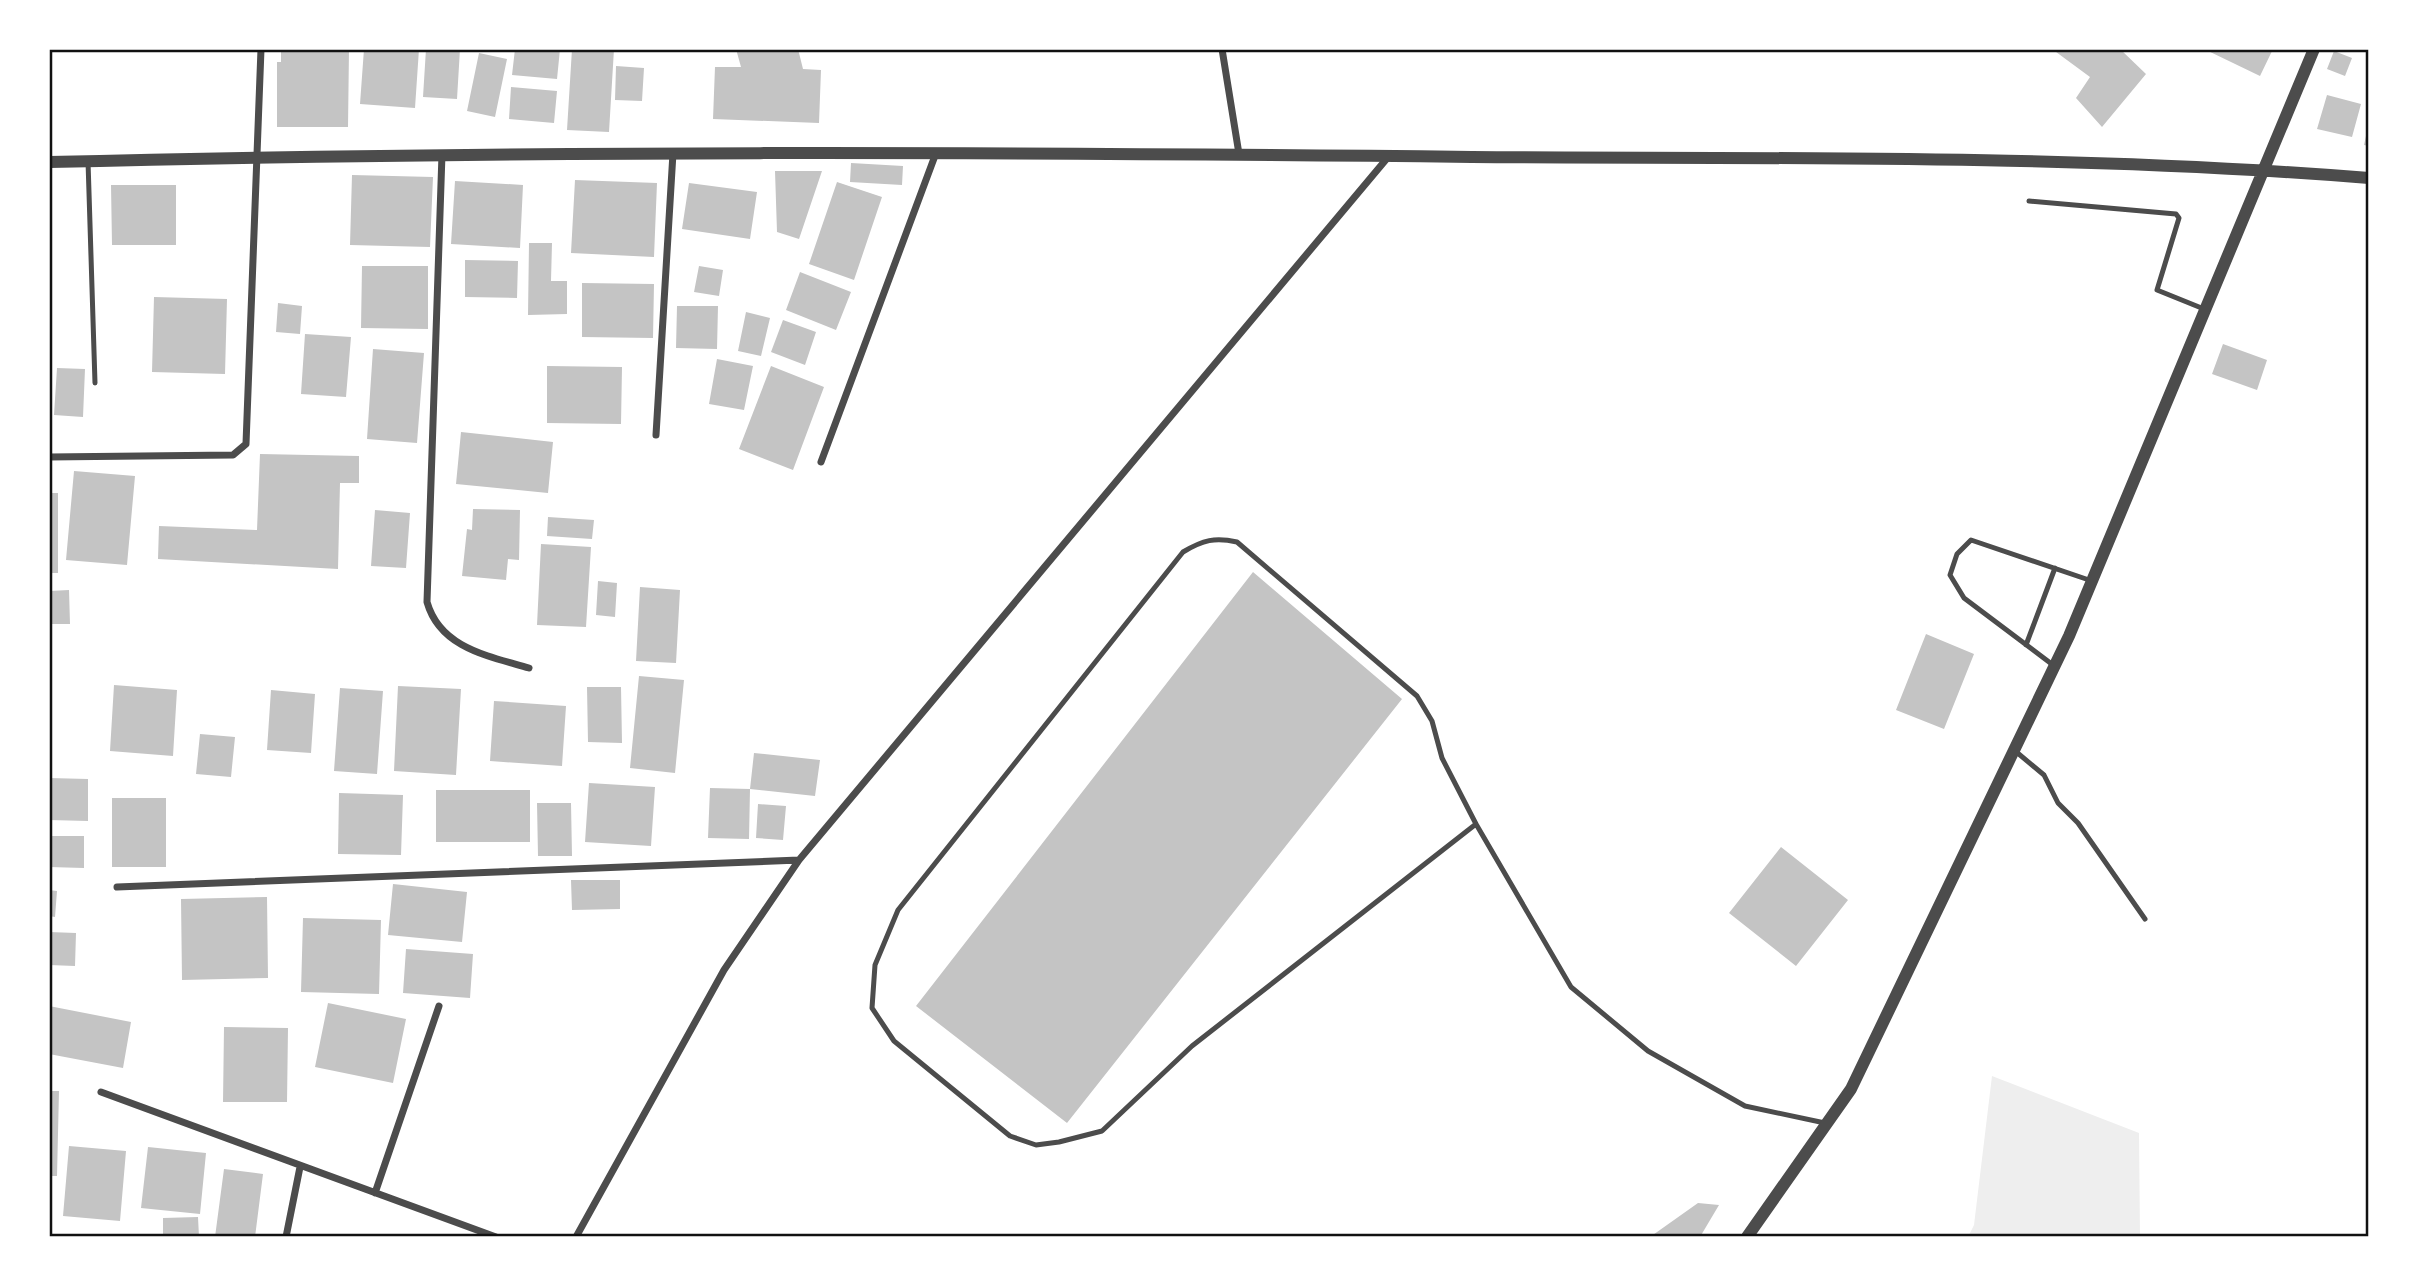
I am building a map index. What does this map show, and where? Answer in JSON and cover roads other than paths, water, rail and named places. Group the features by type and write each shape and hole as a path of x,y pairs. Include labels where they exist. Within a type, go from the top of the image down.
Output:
{"street":[{"path":"49,457 233,455 246,444 261,49"},
{"path":"1222,49 1239,154"},
{"path":"1746,1237 1851,1089 2055,666 2266,170 2314,49"},
{"path":"49,162 673,153 1239,154 2109,162 2369,178"},
{"path":"656,435 673,153"},
{"path":"821,461 936,153"},
{"path":"442,155 427,602 431,617 441,631 457,642 477,653 530,668"},
{"path":"576,1237 724,970 799,860 1389,156"},
{"path":"117,887 799,860"},
{"path":"375,1193 439,1006"},
{"path":"101,1093 496,1237"},
{"path":"286,1237 300,1167"}],"lane":[{"path":"88,161 96,383"},
{"path":"2029,201 2176,214 2179,218 2157,290 2207,310"},
{"path":"1476,824 1192,1046 1102,1131 1036,1145 1010,1136 894,1041 872,1008 875,965 898,910 1184,552 1200,541 1218,538 1237,542 1417,696 1432,722 1442,758 1476,824 1571,987 1648,1052 1745,1107 1827,1123"},
{"path":"2055,666 1964,598 1950,575 1957,554 1972,540 2092,581"},
{"path":"2026,645 2056,568"},
{"path":"2014,750 2044,775 2058,803 2078,823 2145,919"}]}
